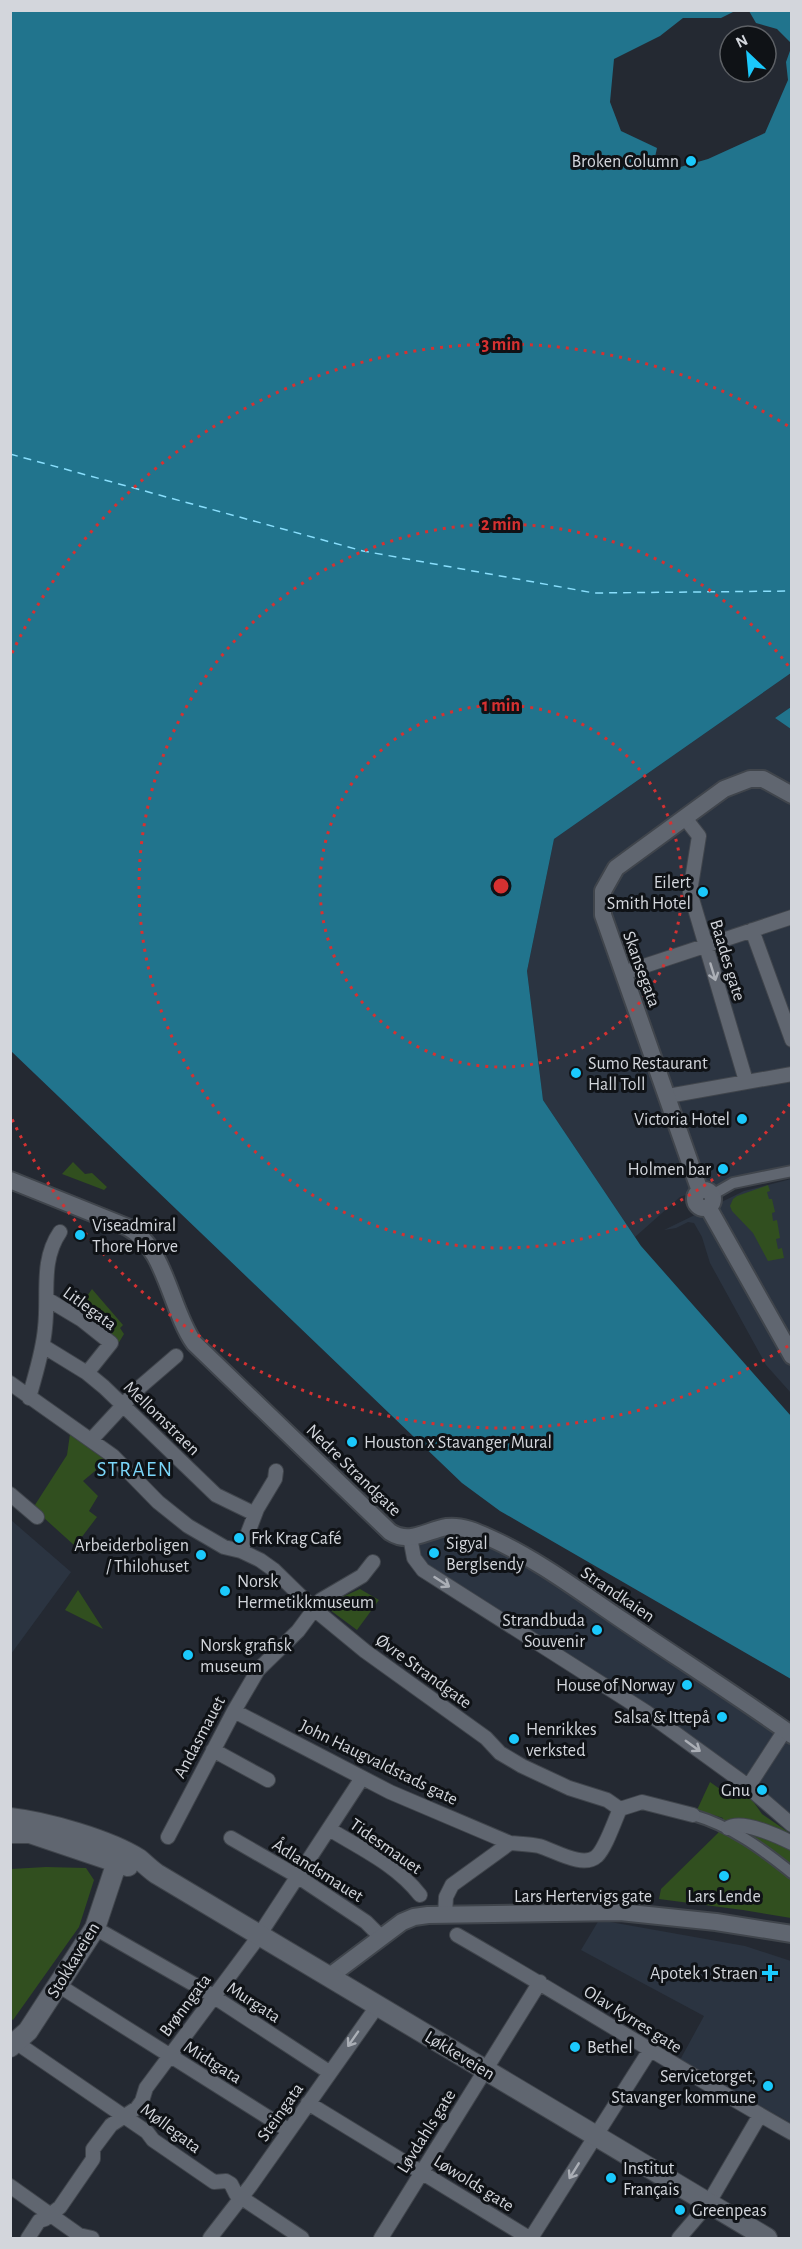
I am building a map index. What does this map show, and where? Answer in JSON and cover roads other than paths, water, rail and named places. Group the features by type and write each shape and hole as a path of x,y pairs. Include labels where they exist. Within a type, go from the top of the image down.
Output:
{"main road":[{"name":"Løkkeveien","path":"10,1818 30,1820 99,1840 140,1860 153,1871 259,1935 767,2238"},
{"name":"Løkkeveien","path":"10,1833 30,1833 133,1868 153,1871"},
{"name":"Stokkaveien","path":"13,2042 26,2034 95,1928 117,1862"}],"street":[{"name":"Skansegata","path":"792,795 763,778 739,782 724,789 616,868 603,891 603,915 622,973 707,1198 792,1356"},
{"name":"Baades gate","path":"685,818 699,836 690,892 746,1081"},
{"path":"622,973 792,917"},
{"path":"752,930 792,1040"},
{"path":"668,1096 792,1074"},
{"path":"707,1198 734,1183 792,1171"},
{"name":"Nedre Strandgate","path":"10,1180 127,1227 141,1236 154,1255 188,1333 198,1348 390,1532 402,1537 410,1537 414,1558 423,1570 646,1712 748,1787 792,1825"},
{"path":"29,1398 43,1346 47,1262 51,1248 60,1232"},
{"name":"Litlegata","path":"47,1299 82,1320 111,1343 87,1374"},
{"name":"Mellomstraen","path":"43,1346 87,1374 123,1405 216,1495 255,1514"},
{"path":"91,1440 123,1405 176,1356"},
{"name":"Øvre Strandgate","path":"10,1383 113,1456 158,1502 188,1526 224,1547 242,1551 274,1570 314,1609 365,1651 486,1738 500,1754 569,1788 607,1800 620,1809"},
{"path":"242,1551 255,1514 275,1479 276,1471"},
{"path":"10,1494 36,1517"},
{"name":"Strandkaien","path":"410,1537 446,1527 456,1527 503,1544 565,1582 788,1733"},
{"name":"Andasmauet","path":"168,1837 213,1749 258,1670 298,1631 323,1598 362,1576 373,1562"},
{"name":"John Haugvaldstads gate","path":"234,1711 362,1778 510,1843 541,1847 580,1860 591,1859 600,1851 620,1809"},
{"path":"748,1787 788,1733"},
{"path":"213,1749 268,1780"},
{"name":"Brønngata","path":"28,2238 39,2221 60,2207 93,2159 93,2149 111,2125 137,2109 146,2088 259,1935 362,1778"},
{"path":"620,1809 642,1802 693,1815 728,1828 754,1844 792,1873"},
{"path":"728,1828 734,1825 752,1828 792,1843"},
{"name":"Tidesmauet","path":"329,1829 378,1858 410,1882 420,1895"},
{"name":"Ådlandsmauet","path":"231,1838 297,1876 366,1922 381,1937"},
{"path":"445,1915 446,1897 452,1885 510,1843"},
{"name":"Lars Hertervigs gate","path":"330,1976 402,1922 414,1917 615,1912 727,1924 792,1935"},
{"name":"Murgata","path":"95,1928 213,1997 329,2073"},
{"name":"Olav Kyrres gate","path":"457,1935 792,2133"},
{"name":"Løvdahls gate","path":"381,2238 540,1982"},
{"name":"Midtgata","path":"58,1985 288,2130"},
{"name":"Steingata","path":"210,2238 251,2185 378,2005"},
{"name":"Møllegata","path":"13,2042 125,2116 147,2132 153,2140 214,2182 226,2181 231,2184 240,2197 302,2238"},
{"path":"530,2238 650,2050"},
{"name":"Løwolds gate","path":"308,2103 530,2238"},
{"path":"679,2238 708,2204 759,2115"},
{"path":"10,2186 79,2235 92,2238"}],"water":[{"path":"10,11 735,11 721,18 683,18 660,36 614,59 610,102 621,131 657,148 653,166 670,170 708,159 765,133 788,80 786,62 791,48 791,673 554,839 527,971 543,1100 641,1246 791,1416 791,1679 500,1511 462,1483 11,1051"},
{"path":"749,11 791,11 791,43 778,30 778,24 756,23"},
{"path":"791,707 791,729 775,718"}],"place":[{"name":"Broken Column","path":"691,161"},
{"name":"Eilert Smith Hotel","path":"703,892"},
{"name":"Sumo Restaurant Hall Toll","path":"576,1073"},
{"name":"Victoria Hotel","path":"742,1119"},
{"name":"Holmen bar","path":"723,1169"},
{"name":"Viseadmiral Thore Horve","path":"80,1235"},
{"name":"Houston x Stavanger Mural","path":"352,1442"},
{"name":"Frk Krag Café","path":"239,1538"},
{"name":"Sigyal Berglsendy","path":"434,1553"},
{"name":"Arbeiderboligen / Thilohuset","path":"201,1555"},
{"name":"Norsk Hermetikkmuseum","path":"225,1591"},
{"name":"Strandbuda Souvenir","path":"597,1630"},
{"name":"Norsk grafisk museum","path":"188,1655"},
{"name":"House of Norway","path":"687,1685"},
{"name":"Salsa & Ittepå","path":"722,1717"},
{"name":"Henrikkes verksted","path":"514,1739"},
{"name":"Gnu","path":"762,1790"},
{"name":"Lars Lende","path":"724,1876"},
{"name":"Apotek 1 Straen","path":"770,1973"},
{"name":"Bethel","path":"575,2047"},
{"name":"Servicetorget, Stavanger kommune","path":"768,2086"},
{"name":"Institut Français","path":"611,2178"},
{"name":"Greenpeas","path":"680,2210"}],"district":[{"name":"STRAEN","path":"135,1469"}]}
